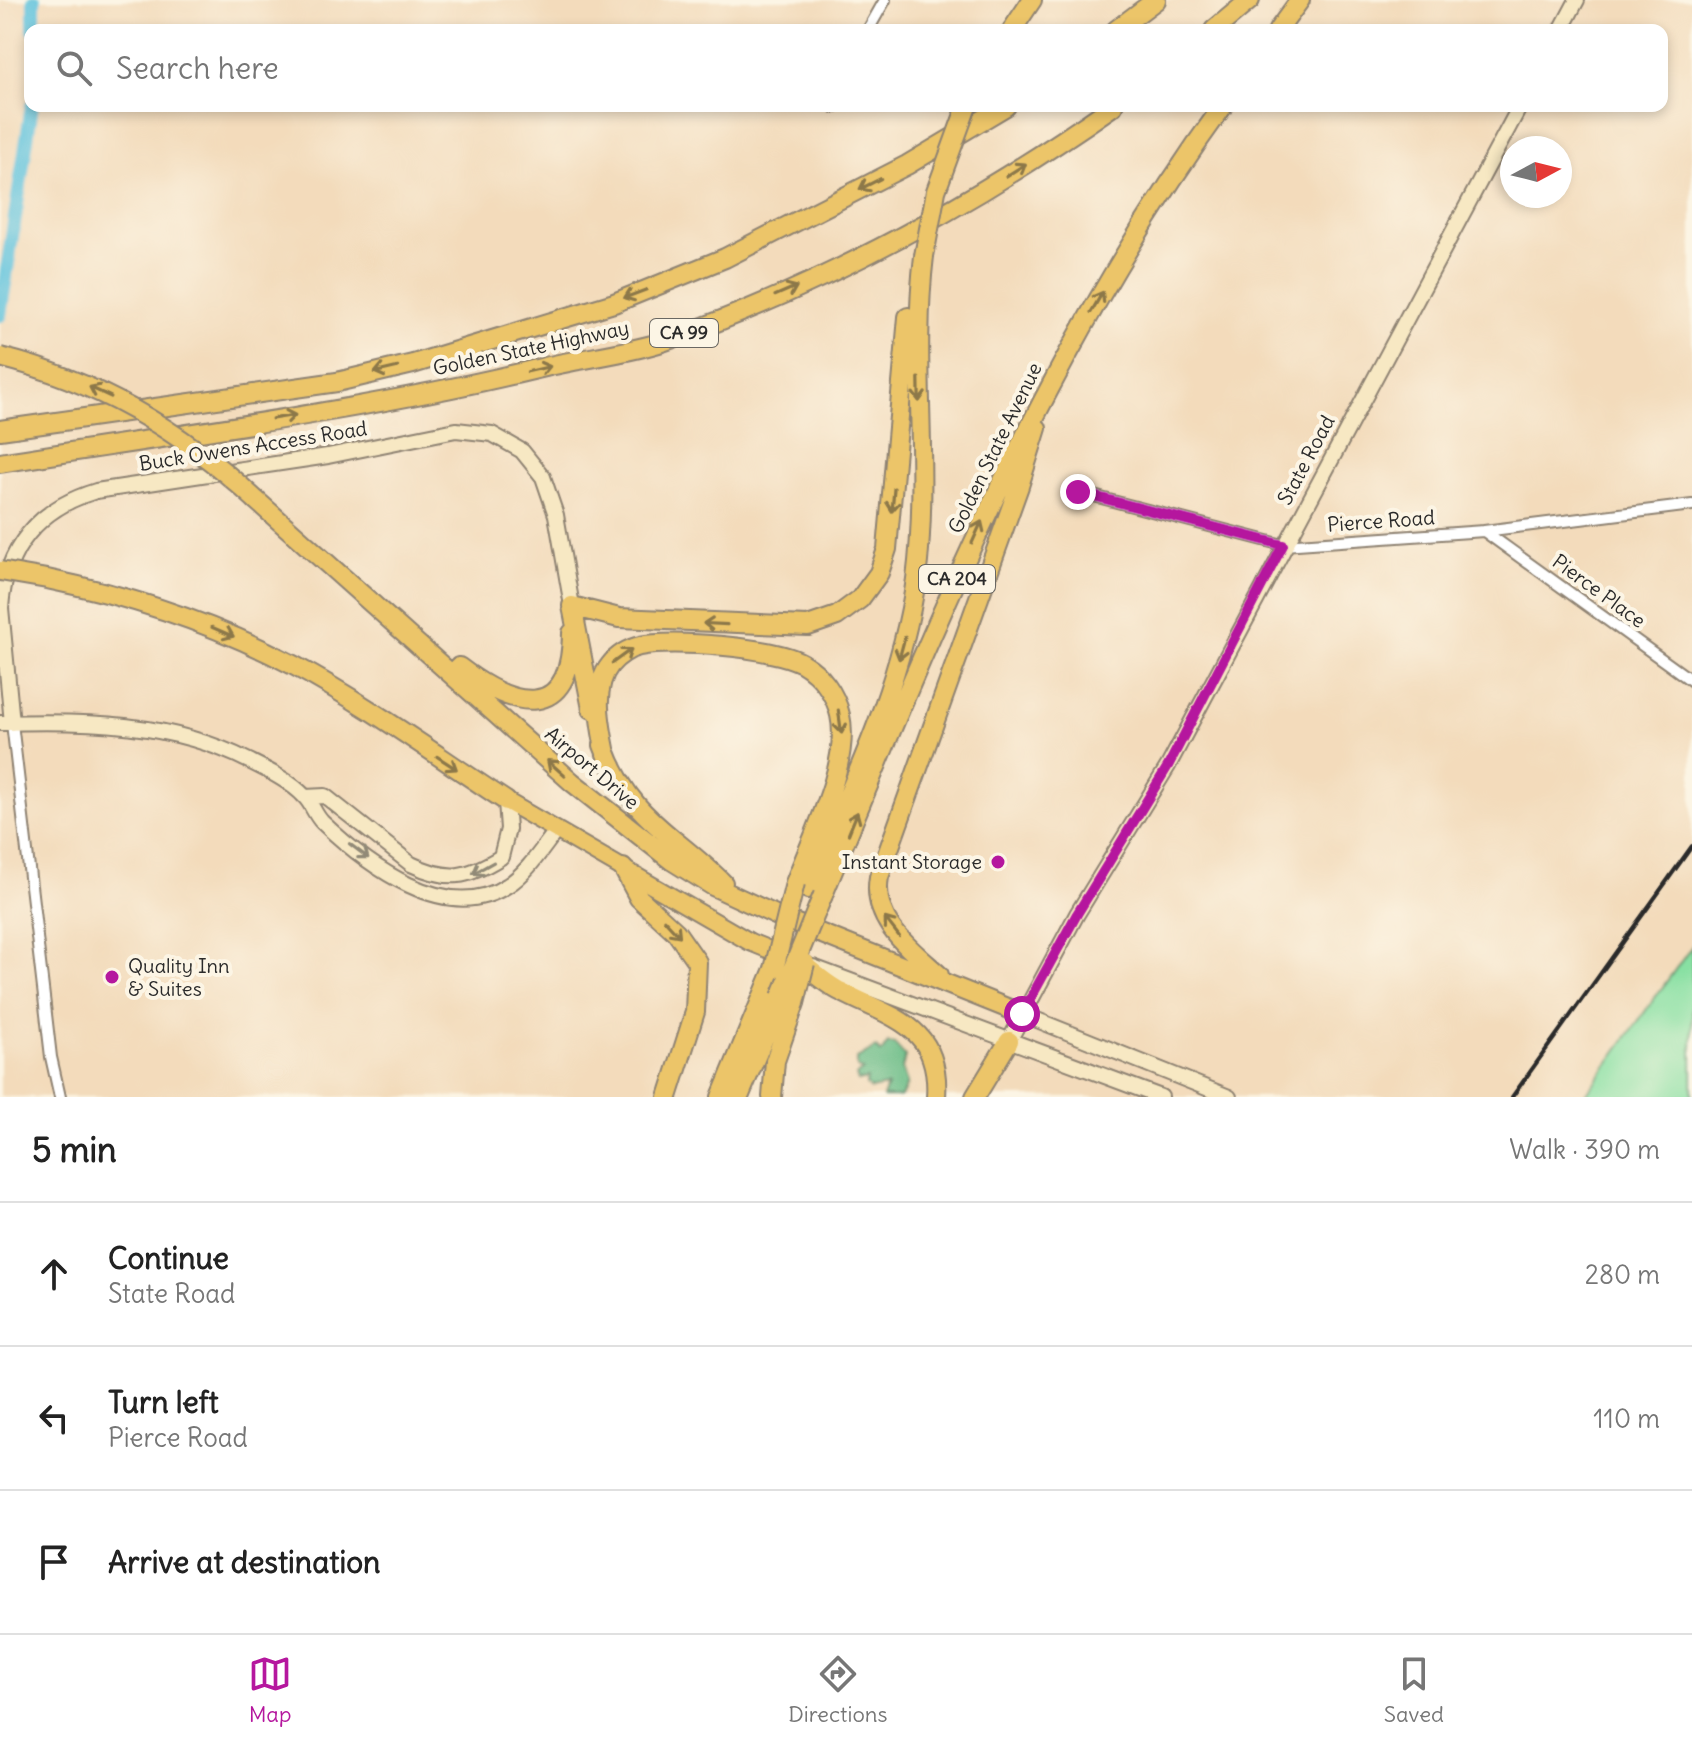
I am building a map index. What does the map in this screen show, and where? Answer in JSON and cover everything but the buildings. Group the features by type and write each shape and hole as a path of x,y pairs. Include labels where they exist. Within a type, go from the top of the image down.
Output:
{"highway":[{"path":"1016,24 1032,0"},
{"path":"1124,24 1156,0"},
{"path":"1221,24 1250,0"},
{"path":"1282,24 1300,0"},
{"path":"572,606 619,618 797,628 837,616 860,599 879,573 887,549 908,313 945,161 965,112"},
{"name":"Golden State Highway","path":"0,430 337,382 413,364 614,303 725,258 907,165 996,112"},
{"name":"Golden State Highway","path":"0,463 454,389 661,342 799,286 892,241 1010,174 1104,112"},
{"name":"Golden State Avenue","path":"721,1097 780,997 774,969 996,489 1049,386 1125,252 1219,112"},
{"name":"Golden State Avenue","path":"739,1097 780,997 811,894 881,713 899,661 911,607 920,524 919,327 923,256"},
{"name":"Airport Drive","path":"0,357 52,371 137,410 190,444 572,782 671,860 782,918 1022,1014"},
{"path":"947,982 888,925 879,909 876,892 1019,486 1049,386"},
{"path":"0,571 135,599 249,643 337,690 506,801"},
{"path":"378,608 487,689 497,694 532,700 553,694 566,676 572,653 572,606"},
{"path":"572,606 590,700 606,754 640,811 734,894"},
{"path":"606,754 599,700 603,677 617,657 638,646 763,650 789,657 813,670 837,704 842,747 811,894"},
{"path":"623,868 639,898 676,932 697,962 695,1012 668,1097"},
{"path":"802,963 839,992 894,1015 916,1031 931,1056 936,1097"},
{"path":"772,1097 780,997"},
{"path":"975,1097 1009,1041"}],"main road":[{"path":"1564,24 1577,0"},
{"name":"State Road","path":"1009,1041 1077,914 1168,766 1283,545 1517,112"},
{"name":"Buck Owens Access Road","path":"6,723 2,590 16,547 43,516 74,497 96,491 328,456 456,430 492,434 522,451 543,477 556,515 572,606"},
{"path":"6,723 98,723 173,733 249,761 305,797 320,820 363,855 418,889 450,900 481,898 511,884 556,831"},
{"path":"305,797 325,796 411,864 427,872 459,876 475,873 501,857 508,829 506,801"},
{"path":"506,801 750,942 1009,1041 1131,1092 1161,1097"},
{"name":"Airport Drive","path":"1022,1014 1229,1097"}],"street":[{"path":"871,24 885,0"},
{"name":"Pierce Road","path":"1078,492 1283,545 1484,531 1692,505"},
{"name":"Pierce Place","path":"1484,531 1692,681"},
{"path":"6,723 50,1048 60,1097"}],"green space":[{"path":"1692,946 1692,1097 1584,1097"},
{"path":"888,1043 894,1044 905,1056 902,1069 907,1084 901,1097 883,1097 887,1086 870,1089 866,1085 867,1079 858,1081 856,1075 863,1070 857,1068 857,1059 876,1048 881,1053"}],"waterway":[{"path":"34,0 34,24"},
{"path":"0,315 31,112"}],"railway":[{"path":"1512,1097 1692,846"}],"place":[{"name":"Instant Storage","path":"998,862"},
{"name":"Quality Inn & Suites","path":"112,977"}],"route":[{"path":"1022,1014 1077,914 1168,766 1283,545 1078,492"}]}
